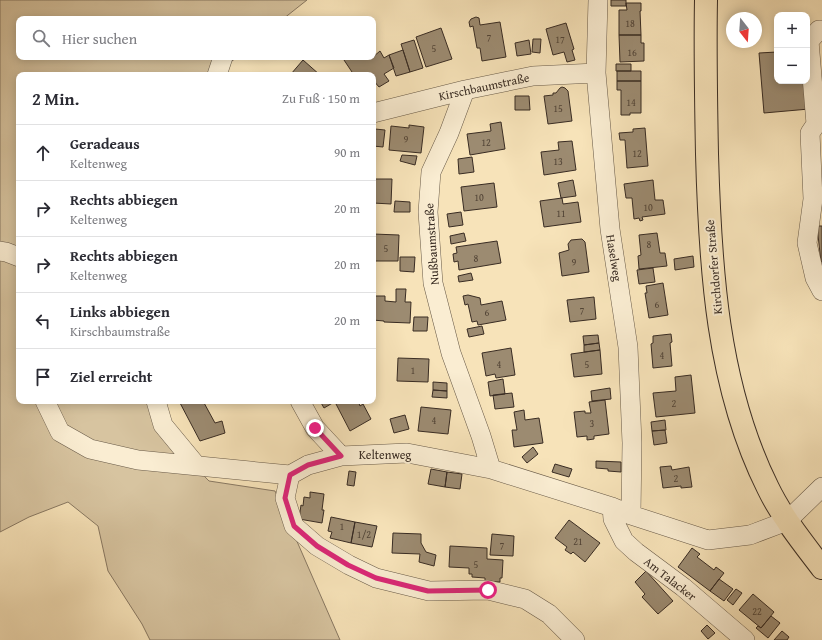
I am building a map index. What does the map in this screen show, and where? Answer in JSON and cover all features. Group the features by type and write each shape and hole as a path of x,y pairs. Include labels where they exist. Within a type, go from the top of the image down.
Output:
{"main road":[{"name":"Kirchdorfer Straße","path":"706,0 705,61 709,223 719,322 730,377 743,428 768,489 787,521 822,568"}],"street":[{"name":"Haselweg","path":"598,0 596,73 610,229 628,347 632,443 631,516"},
{"path":"822,30 819,30 809,41 819,124 810,132 813,199 807,243 815,278 822,291"},
{"path":"218,72 222,60"},
{"name":"Kirschbaumstraße","path":"376,112 465,90 533,76 596,73"},
{"name":"Nußbaumstraße","path":"465,90 449,133 431,172 428,212 433,283 451,353 481,436 491,469"},
{"path":"0,251 16,256"},
{"path":"46,404 60,432 90,449 138,460 290,475 285,498 294,526 317,546 348,565 376,578 428,591 488,590 525,599 549,614 575,640"},
{"path":"157,404 163,425 196,465"},
{"path":"302,404 315,428 341,456"},
{"name":"Keltenweg","path":"290,475 308,465 341,456 407,454 491,469 612,507 631,516 708,540 750,535 787,521"},
{"path":"787,521 822,487"},
{"name":"Am Talacker","path":"612,507 613,519 624,541 636,552 683,587 745,640"}],"shaded area":[{"path":"0,0 307,0 287,16 16,16 16,60 233,60 219,72 16,72 16,404 151,404 164,435 209,481 275,491 340,640 150,640 142,624 108,571 98,526 68,502 29,517 0,532"}],"building":[{"path":"611,0 626,0 626,6 611,6"},
{"path":"626,3 641,3 641,35 619,35 619,10 627,10"},
{"path":"476,17 479,18 480,25 500,22 506,57 482,61 480,48 477,48 473,26 470,27 469,22 471,19"},
{"path":"566,23 574,49 572,50 575,60 567,62 564,52 553,55 546,29"},
{"path":"441,28 452,59 426,67 416,37"},
{"path":"619,35 641,35 641,43 644,43 644,61 620,62"},
{"path":"533,39 541,39 540,53 532,52"},
{"path":"414,40 423,68 410,72 401,44"},
{"path":"529,40 531,54 517,56 515,43"},
{"path":"403,50 410,72 396,76 389,55"},
{"path":"380,51 384,58 389,55 394,68 384,74 389,81 379,87 376,84 376,72 352,72 344,60 376,60 376,54"},
{"path":"774,52 774,84 806,84 809,109 764,113 759,53"},
{"path":"303,60 317,72 293,72"},
{"path":"616,64 631,64 631,71 616,71"},
{"path":"617,71 641,71 641,81 617,81"},
{"path":"617,81 641,81 641,113 621,115 621,90 617,90"},
{"path":"562,87 568,91 572,121 548,124 544,96 553,95 553,93 556,93"},
{"path":"515,96 529,96 530,110 515,110"},
{"path":"501,122 505,149 470,155 467,134 491,131 490,124"},
{"path":"409,125 424,127 421,153 389,150 391,126 409,128"},
{"path":"645,128 648,166 627,168 625,140 620,140 619,133 633,132 633,129"},
{"path":"376,129 385,130 383,147 376,146"},
{"path":"572,141 576,170 544,175 541,152 559,150 558,142"},
{"path":"402,155 417,156 415,165 400,161"},
{"path":"472,157 474,172 459,174 458,159"},
{"path":"376,179 392,179 391,204 376,203"},
{"path":"573,180 576,196 561,198 558,183"},
{"path":"653,180 655,200 663,200 665,214 642,217 643,220 640,221 639,218 634,219 632,198 626,198 624,184"},
{"path":"494,183 497,207 464,211 461,187"},
{"path":"562,198 563,204 578,202 581,222 544,227 540,201"},
{"path":"395,201 410,202 410,212 394,212"},
{"path":"461,212 463,225 449,227 447,214"},
{"path":"817,226 822,226 822,262 821,262"},
{"path":"464,233 466,241 451,244 450,236"},
{"path":"657,233 660,253 665,253 667,266 639,269 638,256 641,255 639,235"},
{"path":"376,234 399,235 398,261 376,261"},
{"path":"582,239 585,242 589,272 562,276 559,253 569,250 568,244 571,240"},
{"path":"497,241 501,263 459,270 458,261 454,262 453,254 457,253 456,247"},
{"path":"693,256 694,267 675,270 674,259"},
{"path":"400,257 415,257 414,272 400,271"},
{"path":"653,268 655,282 639,284 637,270"},
{"path":"471,273 473,280 459,282 458,276"},
{"path":"663,283 668,315 649,318 645,293 647,293 646,286"},
{"path":"396,289 406,289 405,302 411,302 410,323 376,320 376,296 385,296 385,301 396,302"},
{"path":"468,295 480,298 481,305 502,301 506,320 478,325 477,321 472,322 468,304 465,305 463,296"},
{"path":"594,297 596,319 570,322 567,300"},
{"path":"414,317 428,317 427,331 413,331"},
{"path":"482,326 484,334 469,337 467,329"},
{"path":"671,334 672,342 670,343 672,366 653,368 651,344 653,343 653,336"},
{"path":"598,335 599,343 584,345 583,336"},
{"path":"599,343 600,350 584,352 584,345"},
{"path":"511,348 515,375 496,378 495,374 486,376 482,353"},
{"path":"600,350 602,374 574,377 571,354"},
{"path":"398,358 429,359 428,382 397,381"},
{"path":"691,375 695,413 656,417 653,393 676,391 675,377"},
{"path":"503,379 505,394 490,396 488,382"},
{"path":"433,382 447,383 447,391 433,390"},
{"path":"610,388 611,399 592,401 591,391"},
{"path":"433,390 447,391 447,398 432,397"},
{"path":"512,393 514,407 495,409 493,395"},
{"path":"605,400 609,434 594,436 594,439 587,440 587,436 577,437 574,412 585,411 585,413 591,413 589,402"},
{"path":"181,404 205,404 215,423 222,421 225,433 200,441"},
{"path":"322,404 331,404 324,408"},
{"path":"336,404 359,404 360,406 363,404 371,419 350,431"},
{"path":"421,407 451,410 448,434 418,431"},
{"path":"524,410 525,420 539,418 543,443 514,447 512,430 517,430 514,412"},
{"path":"405,415 409,429 394,433 390,419"},
{"path":"665,420 666,430 652,431 651,422"},
{"path":"665,430 667,443 654,445 652,431"},
{"path":"533,447 538,454 527,463 522,457"},
{"path":"596,461 621,462 621,472 596,468"},
{"path":"555,464 572,469 569,477 552,472"},
{"path":"671,466 672,470 689,467 692,487 681,488 681,486 663,488 660,467"},
{"path":"431,469 447,472 445,487 428,484"},
{"path":"349,471 356,472 354,486 347,485"},
{"path":"447,472 462,474 460,489 445,487"},
{"path":"310,492 324,494 322,523 299,519 304,497 310,498"},
{"path":"331,517 355,522 351,543 330,538 332,532 328,531"},
{"path":"569,520 600,543 585,562 573,552 571,554 565,550 567,547 555,538"},
{"path":"355,522 377,526 372,547 351,543"},
{"path":"393,533 421,534 421,543 426,552 436,555 434,566 419,562 420,554 392,553"},
{"path":"492,534 514,536 513,556 490,555"},
{"path":"450,546 487,548 487,559 503,560 502,578 500,578 500,582 485,581 485,578 472,577 472,574 469,574 469,568 449,567"},
{"path":"692,548 700,554 697,557 714,570 716,567 724,573 710,591 678,567"},
{"path":"646,571 673,601 658,614 642,597 645,594 635,582"},
{"path":"719,579 733,589 724,601 710,591"},
{"path":"736,589 742,593 733,605 727,600"},
{"path":"753,594 774,612 761,628 739,610"},
{"path":"771,616 780,623 768,638 756,628 758,626 761,628"},
{"path":"707,625 715,633 708,639 701,631"},
{"path":"782,631 789,637 787,640 774,640"}],"route":[{"path":"315,428 341,456 308,465 290,475 285,498 294,526 317,546 348,565 376,578 428,591 488,590"}]}
